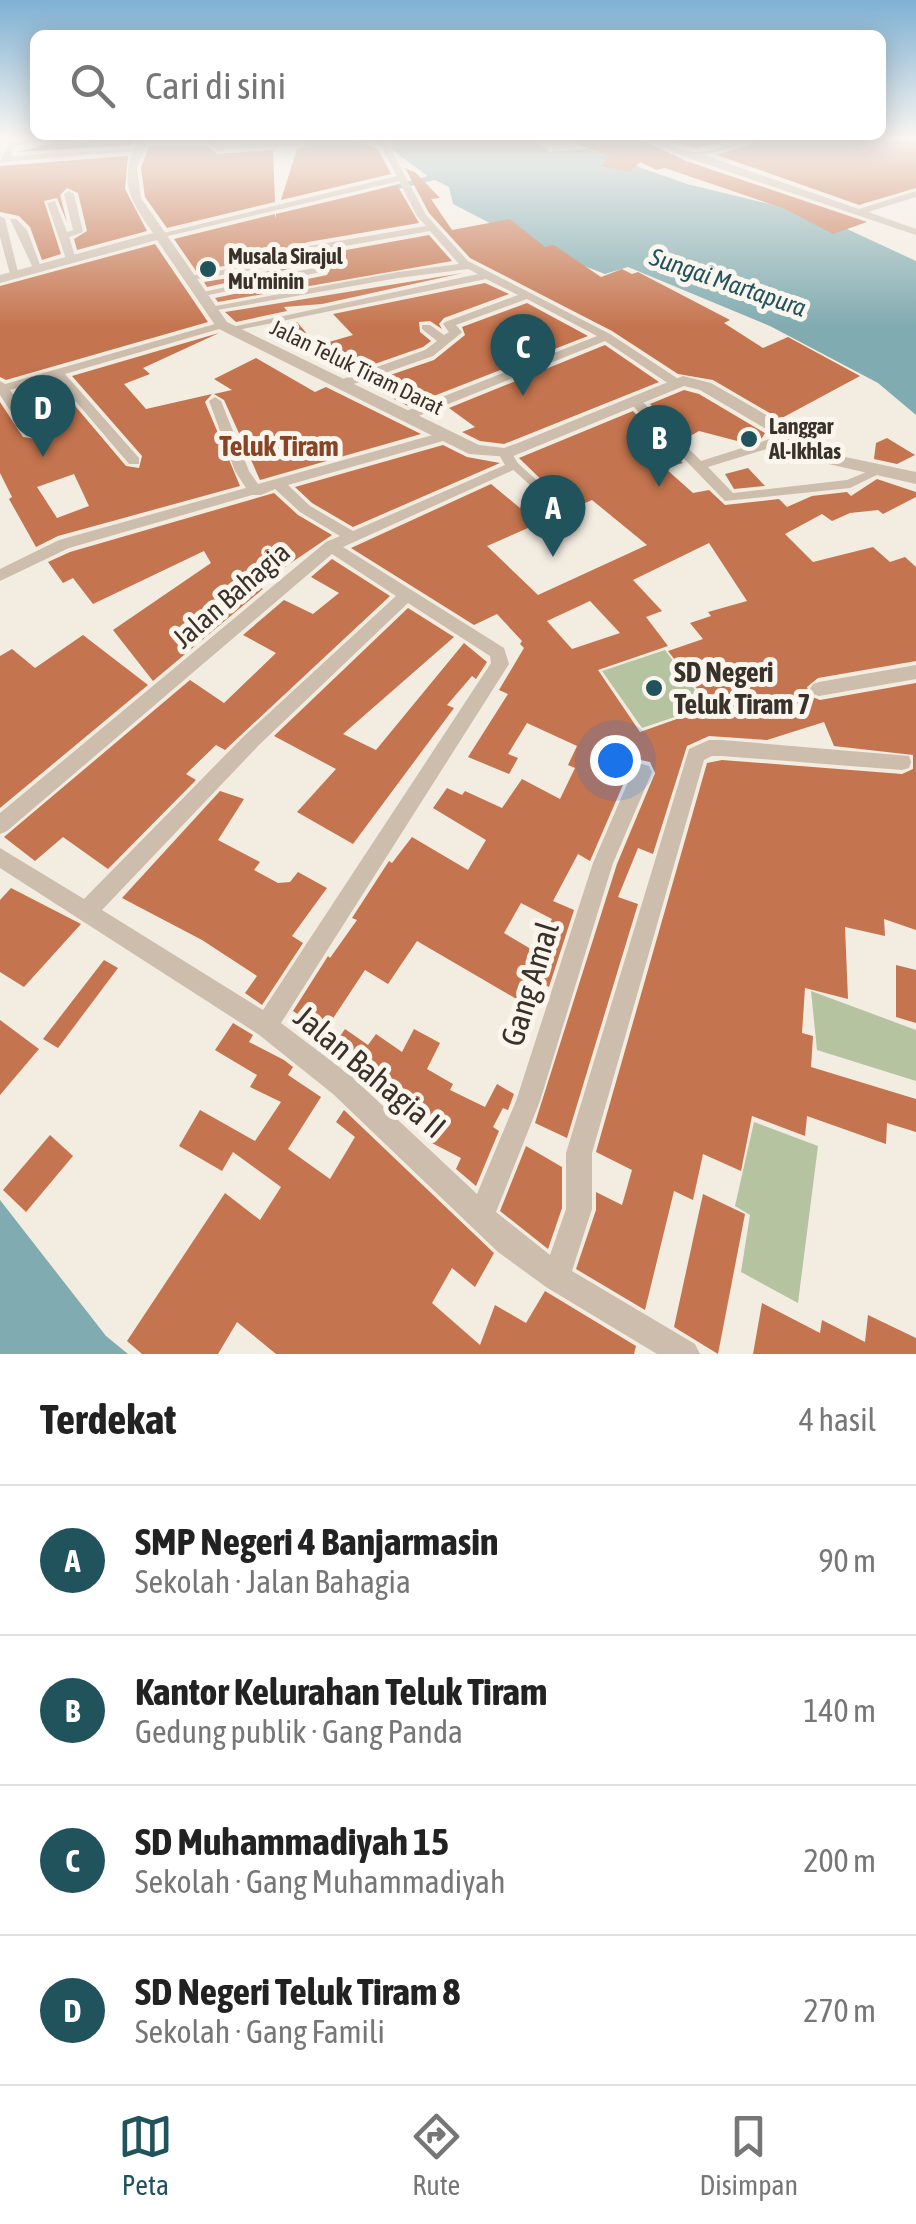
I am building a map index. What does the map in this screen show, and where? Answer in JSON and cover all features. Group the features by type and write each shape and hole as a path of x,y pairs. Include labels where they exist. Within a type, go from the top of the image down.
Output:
{"street":[{"path":"63,236 78,232 71,201"},
{"name":"Jalan Teluk Tiram Darat","path":"137,201 210,310 227,328 444,436 475,450 510,459"},
{"path":"0,279 30,275 70,259 164,241 327,201"},
{"path":"414,201 432,228 469,266 606,336 676,383 705,386 830,459 916,478"},
{"path":"827,201 916,232"},
{"path":"859,212 893,201"},
{"path":"52,203 70,259"},
{"path":"0,219 30,275"},
{"path":"13,221 22,230 30,275"},
{"path":"189,279 300,258 309,249 432,228"},
{"path":"210,310 398,275 469,266"},
{"path":"200,294 322,269"},
{"path":"31,432 1,388 227,328 484,276"},
{"path":"344,383 443,344 456,332 450,324 526,296"},
{"path":"426,327 443,340"},
{"path":"406,416 606,336"},
{"path":"57,372 134,461"},
{"path":"510,459 676,383"},
{"path":"215,400 242,471 256,492"},
{"path":"635,402 730,498 850,484 876,472"},
{"path":"2,571 64,544 444,436"},
{"path":"698,466 791,437"},
{"name":"Jalan Bahagia","path":"0,825 330,546 510,459"},
{"path":"279,486 305,508 351,536"},
{"path":"266,1026 498,670 498,653 330,546"},
{"path":"88,910 252,740 407,595"},
{"path":"819,689 916,672"},
{"path":"556,1277 579,1209 580,1153 696,755 709,748 722,748 902,762"},
{"name":"Gang Amal","path":"481,1216 528,1101 603,863 642,772"},
{"name":"Jalan Bahagia II","path":"0,857 266,1026 342,1085 508,1242 556,1277 685,1354"}],"lane":[{"path":"510,459 537,486"}],"green space":[{"path":"665,650 707,706 642,728 602,671"},
{"path":"811,991 916,1030 916,1081 817,1050"},
{"path":"754,1122 818,1146 798,1303 741,1272 750,1215 735,1206"}],"water":[{"name":"Sungai Martapura","path":"758,201 819,216 916,261 916,415 878,383 770,326 628,267 605,274 538,248 453,204"},
{"path":"0,1200 106,1336 128,1354 0,1354"}],"building":[{"path":"0,201 44,201 61,254 42,260 30,227 19,216 0,212"},
{"path":"80,201 131,201 147,231 77,250 74,239 87,231"},
{"path":"148,201 275,201 275,202 167,228"},
{"path":"329,201 406,201 419,223 308,242 298,245 293,254 196,271 174,239 275,214 275,219 276,214"},
{"path":"423,201 432,201 452,230 510,219 545,247 554,245 601,277 622,269 632,274 638,272 730,320 724,323 763,348 788,337 860,376 780,419 713,380 678,374 612,331 470,258"},
{"path":"762,201 805,201 867,222 833,234"},
{"path":"429,235 452,261 218,302 215,298 327,275 331,268 321,262 207,287 204,282 301,266 313,256"},
{"path":"155,244 208,322 6,380 0,377 0,286"},
{"path":"463,273 322,304 284,307 287,311 236,322 225,312"},
{"path":"485,283 509,294 444,318 439,324 442,329 430,321 419,322 420,332 431,341 423,347 349,373 319,345 353,335 333,314"},
{"path":"527,303 588,336 408,406 364,384 434,360 465,335 462,327"},
{"path":"297,322 314,342 289,348 267,328"},
{"path":"219,333 143,368 150,374 124,384 146,409 212,394 205,402 240,486 58,536 36,547 9,499 12,497 0,473 0,402 23,437 36,439 41,430 16,392 54,381 126,466 139,468 142,456 72,376","holes":["74,474 89,506 57,518 37,487"]},
{"path":"605,345 659,382 504,444 480,441 462,432 475,427 449,408"},
{"path":"256,358 315,392 326,387 421,434 260,480 224,400 214,394 232,390 214,379"},
{"path":"684,390 699,394 765,433 762,438 745,443 699,431 685,439 650,404"},
{"path":"633,411 683,463 665,468 693,493 709,490 725,505 779,499 787,507 812,496 847,492 851,496 877,479 916,492 916,497 883,514 878,510 850,513 832,521 822,514 785,534 813,562 873,547 890,562 905,557 916,567 916,661 818,678 807,687 810,696 820,700 916,683 916,930 884,919 885,936 845,927 848,999 805,988 802,1033 813,1036 811,1067 916,1099 916,1132 887,1123 886,1144 807,1116 805,1136 752,1116 741,1171 703,1154 693,1200 674,1191 645,1310 576,1269 596,1210 596,1192 622,1205 632,1170 596,1152 707,763 722,760 902,774 913,769 913,755 834,746 824,722 767,740 709,736 687,746 653,854 638,848 618,897 638,904 567,1138 535,1123 617,864 655,773 650,762 632,764 590,861 578,854 553,901 574,910 549,987 532,977 520,1001 417,941 388,984 365,970 324,1032 293,1011 328,956 357,920 352,918 389,861 392,863 412,837 468,870 486,840 433,808 447,788 462,795 465,791 502,808 522,779 560,799 575,768 568,765 577,746 527,723 508,754 518,758 509,774 468,757 508,694 499,690 524,648 522,641 497,614 474,625 351,548 491,484 520,508 555,493 519,458","holes":["592,500 647,545 538,595 487,546","709,543 747,601 708,612 711,616 690,623 703,639 668,651 711,707 640,732 598,670 668,646 646,617 662,611 633,580","590,601 620,633 572,649 547,621","521,903 552,919 536,952 504,933"]},
{"path":"887,438 915,455 897,464 874,459 876,443"},
{"path":"443,445 467,457 500,463 353,527 312,503 295,487"},
{"path":"748,468 765,486 734,489 725,474"},
{"path":"274,493 298,515 332,535 257,586 263,589 153,681 113,630 211,563 204,551 93,604 73,578 63,583 48,562 70,552"},
{"path":"332,559 390,596 225,750 216,745 186,774 196,780 108,869 63,837 35,861 4,837 190,680 224,703 276,653 243,635 284,600 313,614 339,593 311,577"},
{"path":"408,608 454,637 343,734 376,750 464,643 487,662 476,679 472,676 447,705 454,708 353,844 297,812 336,769 274,736"},
{"path":"83,635 148,685 0,808 0,656 12,649 35,668"},
{"path":"220,791 244,799 218,840 260,862 254,870 278,883 290,882 298,872 327,888 292,936 303,943 262,1005 245,993 257,976 202,940 122,898"},
{"path":"11,888 81,924 24,987 0,972 0,900"},
{"path":"104,960 118,968 58,1048 43,1039"},
{"path":"896,965 916,970 916,1023 896,1017"},
{"path":"0,1020 39,1049 0,1095"},
{"path":"233,1023 253,1035 249,1042 293,1067 288,1075 321,1097 288,1149 330,1179 355,1137 336,1122 344,1110 494,1253 475,1287 452,1268 432,1303 480,1345 495,1305 526,1323 545,1291 636,1346 634,1354 276,1354 237,1322 218,1354 142,1354 127,1341 225,1193 260,1220 281,1187 233,1152 222,1171 179,1146 200,1110 255,1141 281,1102 250,1087 257,1075 215,1050"},
{"path":"345,1029 368,1045 376,1034 402,1052 414,1029 440,1043 427,1069 453,1084 450,1090 485,1107 497,1084 514,1094 508,1110 503,1108 493,1127 499,1131 476,1186 456,1169 461,1158 430,1142 438,1123 362,1081 328,1054"},
{"path":"50,1135 73,1156 26,1212 3,1190"},
{"path":"526,1146 562,1167 562,1208 548,1249 500,1211"},
{"path":"703,1194 745,1214 718,1354 674,1327"},
{"path":"762,1303 820,1333 822,1320 865,1342 868,1315 916,1338 916,1354 753,1354"}],"place":[{"name":"Musala Sirajul Mu'minin","path":"208,269"},
{"name":"SD Muhammadiyah 15","path":"523,396"},
{"name":"Langgar Al-Ikhlas","path":"749,439"},
{"name":"SD Negeri Teluk Tiram 8","path":"43,457"},
{"name":"Kantor Kelurahan Teluk Tiram","path":"659,487"},
{"name":"SMP Negeri 4 Banjarmasin","path":"553,557"},
{"name":"SD Negeri Teluk Tiram 7","path":"654,688"}],"district":[{"name":"Teluk Tiram","path":"279,446"}]}
